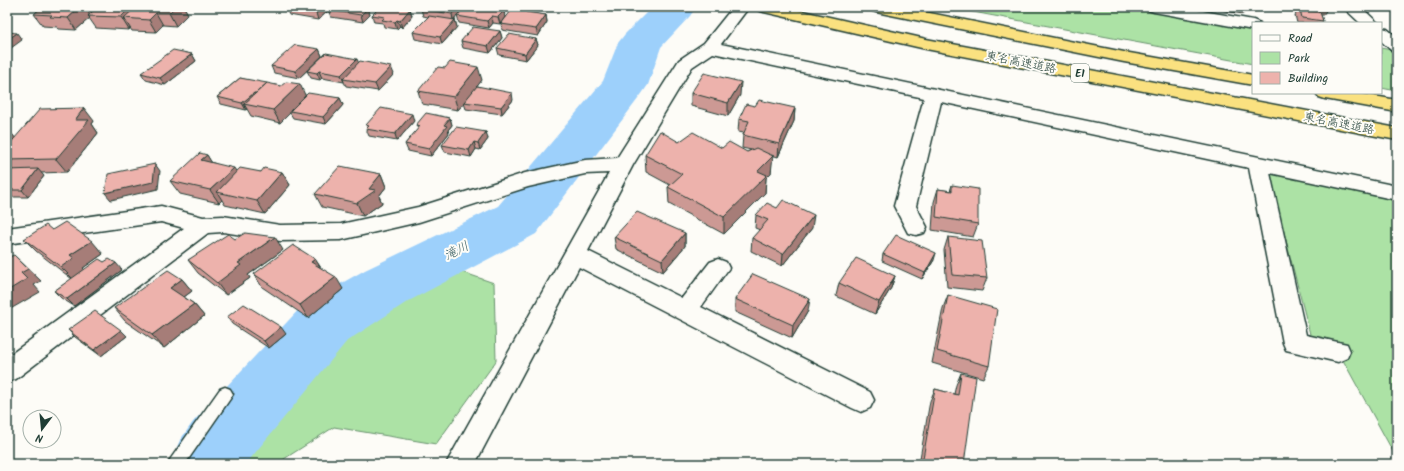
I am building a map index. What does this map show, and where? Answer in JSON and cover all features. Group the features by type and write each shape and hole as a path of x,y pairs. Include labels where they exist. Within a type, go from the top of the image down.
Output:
{"highway":[{"name":"東名高速道路","path":"765,7 926,44 1397,134"},
{"name":"東名高速道路","path":"876,7 1124,57 1252,80"},
{"path":"1331,94 1397,106"}],"street":[{"path":"460,464 623,165 685,64 710,48 741,7"},
{"path":"1154,7 1252,25"},
{"path":"1351,7 1369,22"},
{"path":"1382,34 1397,46"},
{"path":"710,48 1397,193"},
{"path":"1382,50 1397,53"},
{"path":"916,228 905,206 934,95"},
{"path":"1258,164 1295,343 1338,351"},
{"path":"7,236 161,214 203,226 223,224 280,233 341,232 419,214 525,180 585,167 623,165"},
{"path":"7,371 203,226"},
{"path":"574,254 861,400"},
{"path":"685,311 718,268"}],"lane":[{"path":"175,464 224,394"}],"green space":[{"path":"946,7 1126,7 1252,25 1252,64"},
{"path":"1382,48 1397,51 1397,91 1382,88"},
{"path":"1268,170 1397,201 1397,459 1338,351 1313,346"},
{"path":"453,269 494,283 496,361 436,444 334,427 284,459 281,464 192,464 214,434 333,293"}],"building":[{"path":"42,7 80,7 68,18 34,14"},
{"path":"88,7 131,7 121,17 88,16 95,9 86,9"},
{"path":"136,7 175,7 169,13 156,13 149,20 124,18"},
{"path":"323,7 316,13 286,8"},
{"path":"331,7 368,8 361,15 328,10"},
{"path":"380,7 410,9 400,21 397,20 395,22 382,20 385,17 372,15"},
{"path":"423,7 457,7 452,14 421,9"},
{"path":"465,7 485,7 504,11 498,17 492,16 487,21 457,16"},
{"path":"514,7 529,8 526,12 546,15 536,29 501,24"},
{"path":"1300,9 1320,12 1323,21 1302,18"},
{"path":"429,16 455,20 440,37 413,32"},
{"path":"473,27 500,31 488,46 461,41"},
{"path":"7,32 17,33 7,40"},
{"path":"509,34 536,39 525,54 497,48"},
{"path":"295,45 319,49 295,71 271,66"},
{"path":"173,50 192,54 160,78 141,73"},
{"path":"326,53 357,59 341,75 319,71 317,73 307,71"},
{"path":"360,61 391,67 375,84 343,79"},
{"path":"450,62 478,67 454,97 418,91 438,67 445,68"},
{"path":"704,73 741,82 728,103 691,93"},
{"path":"240,78 267,83 242,103 217,97"},
{"path":"286,82 300,84 273,110 244,104 267,83 281,86"},
{"path":"477,86 512,93 501,107 464,102"},
{"path":"308,93 340,98 323,117 290,111"},
{"path":"759,100 795,108 779,144 743,135 749,121 739,119 746,104 755,106"},
{"path":"84,108 75,120 89,120 56,159 7,160 7,147 40,109"},
{"path":"381,108 412,114 395,134 366,129 369,126 366,125"},
{"path":"426,113 450,118 444,125 447,126 429,149 405,144 420,126 416,125"},
{"path":"456,127 486,132 478,143 474,142 469,150 442,145"},
{"path":"660,131 679,142 693,132 722,148 729,142 747,152 756,148 773,156 758,171 767,175 724,217 668,187 682,174 645,155"},
{"path":"7,134 12,134 8,145 7,145"},
{"path":"200,153 207,155 201,160 234,168 210,190 170,181"},
{"path":"155,164 153,182 105,193 108,174"},
{"path":"340,166 381,174 369,189 376,190 357,203 315,194"},
{"path":"240,168 261,172 264,168 282,172 257,201 217,192"},
{"path":"38,169 22,190 7,190 7,170"},
{"path":"952,185 978,189 978,224 936,217 938,189 952,191"},
{"path":"783,200 814,215 783,254 752,238 768,220 756,215 767,203 777,208"},
{"path":"637,212 685,233 662,260 614,237"},
{"path":"65,222 92,241 70,255 74,258 61,267 24,239 46,225 52,230"},
{"path":"245,233 275,237 238,263 241,265 217,283 188,260 228,234 235,239"},
{"path":"896,235 936,253 925,273 883,254"},
{"path":"948,237 982,241 987,278 952,275"},
{"path":"293,245 315,259 311,262 336,277 300,305 254,274"},
{"path":"14,255 28,269 21,273 27,279 7,291 7,258"},
{"path":"856,258 895,276 879,302 839,283"},
{"path":"99,259 104,262 109,259 116,263 67,299 54,291"},
{"path":"168,270 182,279 170,288 194,304 152,335 114,308"},
{"path":"753,274 810,299 793,325 735,299"},
{"path":"948,295 997,309 989,366 937,351"},
{"path":"244,304 281,327 264,341 227,317"},
{"path":"95,311 121,330 94,350 68,330"},
{"path":"961,373 976,377 964,464 922,464 935,389 958,395"}],"waterway":[{"name":"滝川","path":"205,464 218,445 325,323 386,286 517,220 625,85 640,43 675,7"}]}
